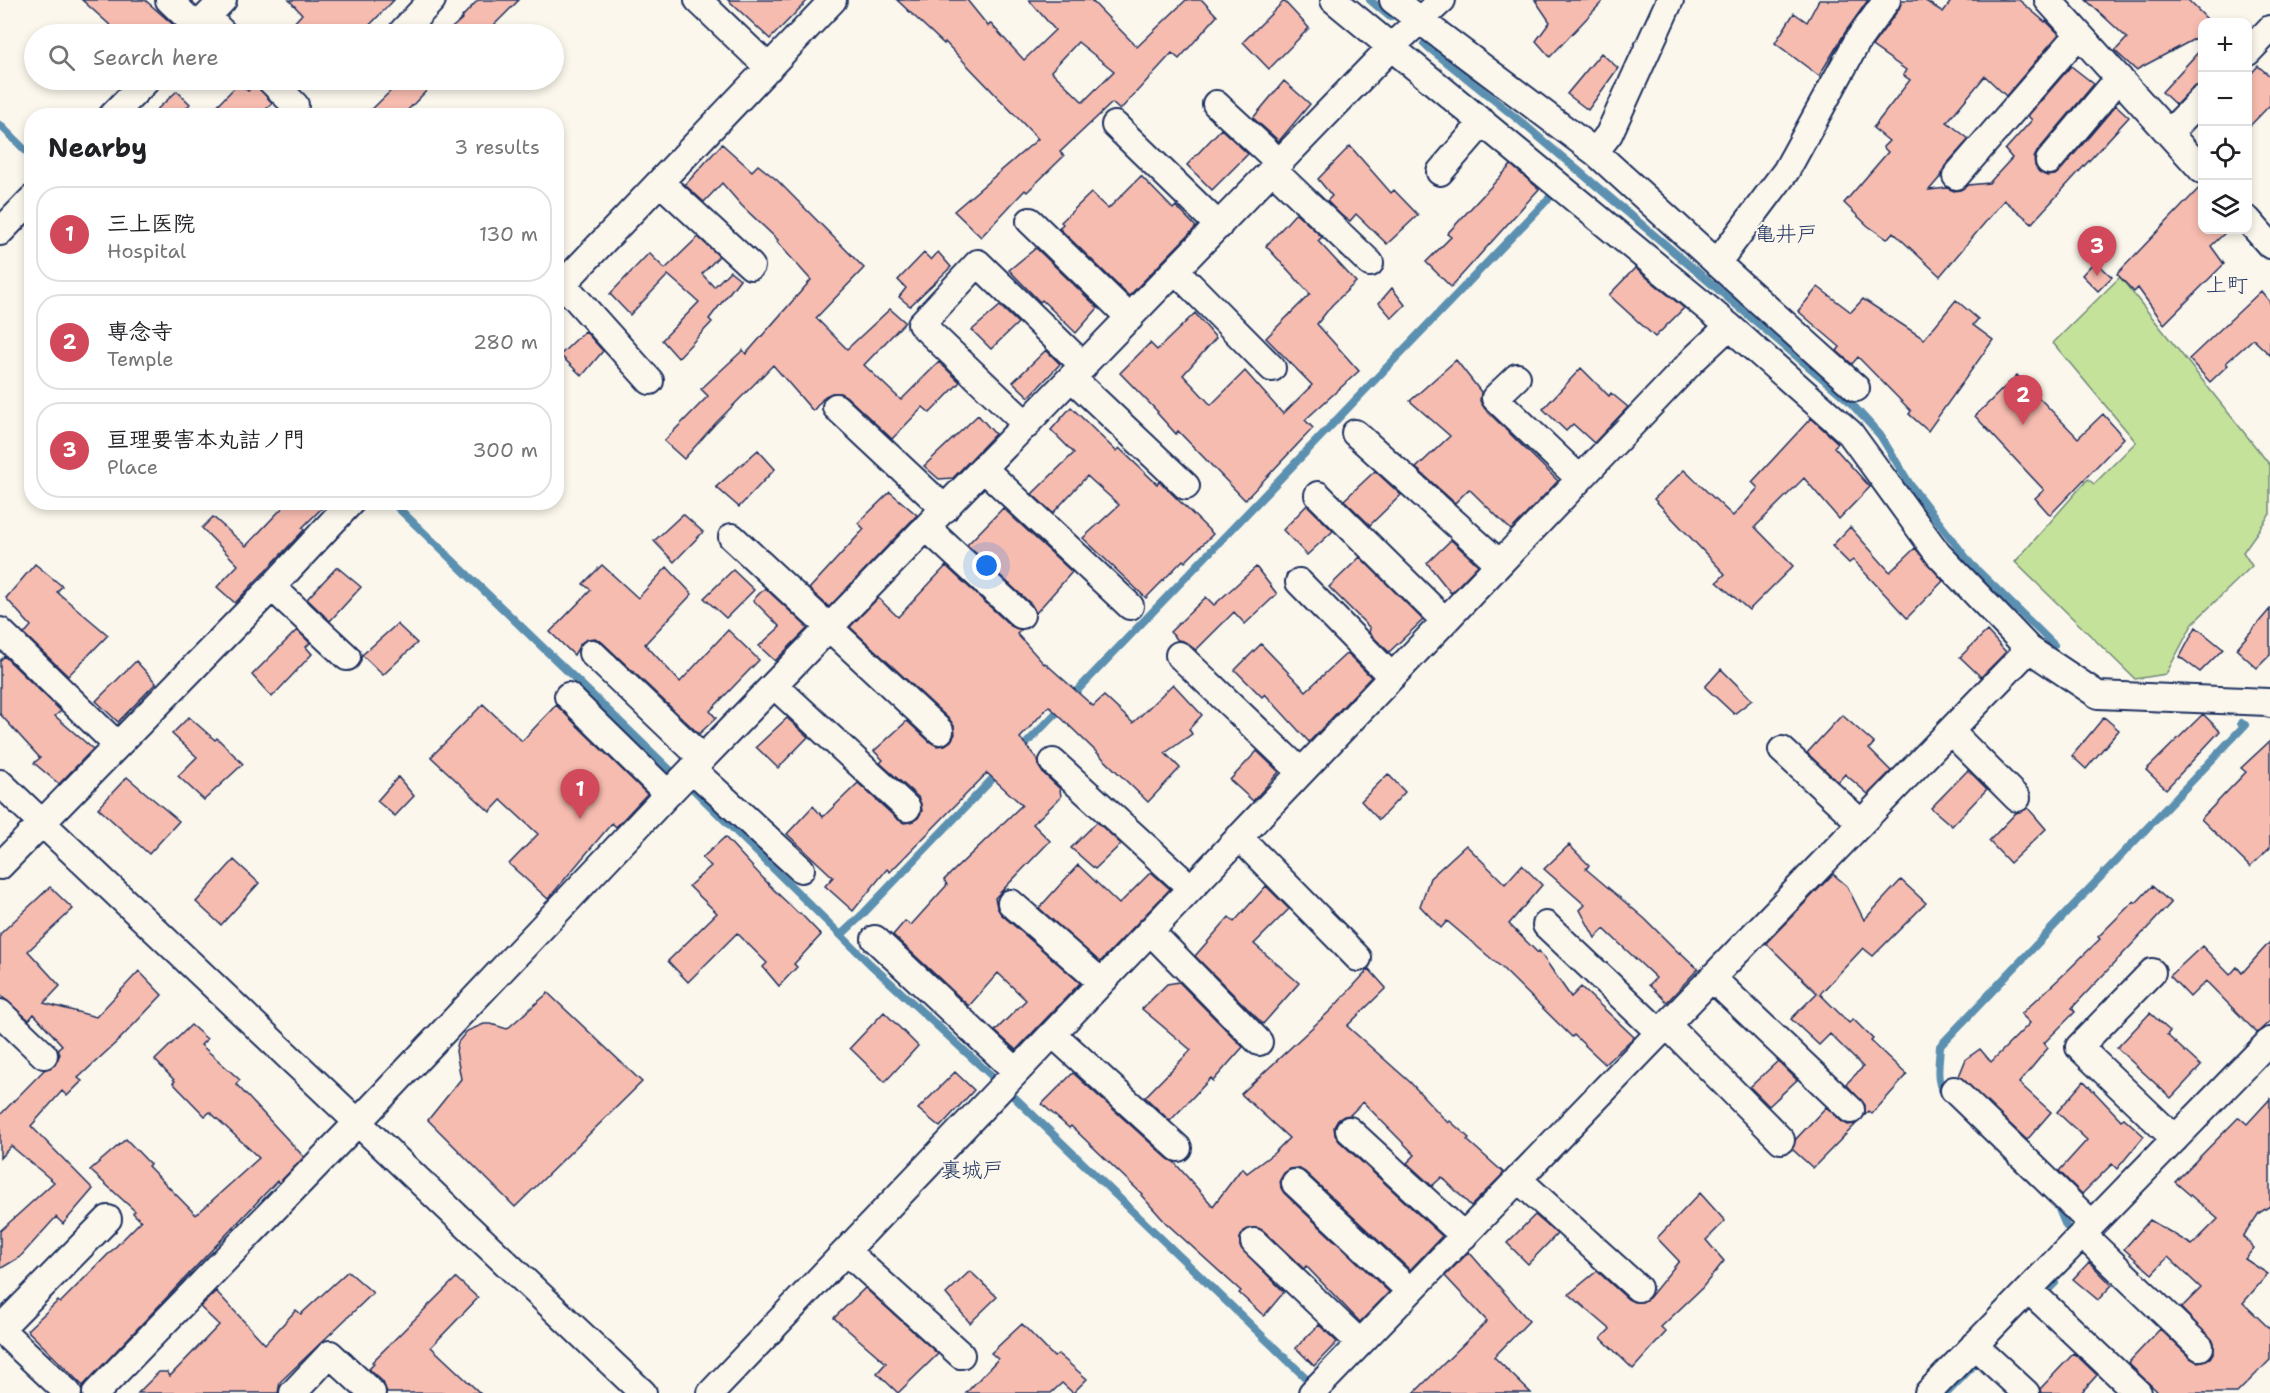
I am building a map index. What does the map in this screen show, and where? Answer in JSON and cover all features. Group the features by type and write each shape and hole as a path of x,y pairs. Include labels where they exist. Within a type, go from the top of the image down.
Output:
{"street":[{"path":"169,0 208,23"},
{"path":"410,24 432,0"},
{"path":"698,0 769,68"},
{"path":"1334,0 1729,327 1850,434 1938,554 2029,649 2098,695 2268,702 2270,704"},
{"path":"1393,0 1595,152 1856,388"},
{"path":"96,1393 358,1121 697,763 1392,46 1442,0"},
{"path":"1595,152 1609,134 1670,0"},
{"path":"1717,263 1786,171 1858,40 1887,0"},
{"path":"2048,0 2198,166"},
{"path":"564,284 769,68 820,5"},
{"path":"2252,47 2270,28"},
{"path":"1956,176 2079,34"},
{"path":"2049,161 2119,78"},
{"path":"120,108 137,90"},
{"path":"280,90 295,105"},
{"path":"2169,134 2198,103"},
{"path":"1216,104 1370,263"},
{"path":"1440,172 1483,122"},
{"path":"1115,125 1219,226"},
{"path":"660,182 751,266"},
{"path":"0,232 24,207"},
{"path":"1030,221 1130,318"},
{"path":"2252,225 2270,245"},
{"path":"1027,425 921,324 978,263 1186,486"},
{"path":"1176,271 1272,368"},
{"path":"564,292 650,381"},
{"path":"711,1393 1499,563 1695,358 1729,327"},
{"path":"1517,377 1495,398 1580,479"},
{"path":"836,407 945,509"},
{"path":"1355,433 1499,563"},
{"path":"984,469 1130,606"},
{"path":"1318,495 1445,621"},
{"path":"0,866 272,587 344,510"},
{"path":"927,528 1021,615"},
{"path":"732,537 940,731"},
{"path":"1299,582 1392,676"},
{"path":"272,587 347,657"},
{"path":"0,631 117,746"},
{"path":"1312,1393 2029,649"},
{"path":"592,653 801,869"},
{"path":"1179,655 1301,772"},
{"path":"774,685 907,808"},
{"path":"568,696 668,794"},
{"path":"1950,731 2017,798"},
{"path":"1782,750 1861,823"},
{"path":"1053,762 1191,888"},
{"path":"0,783 643,1393"},
{"path":"1239,837 1358,958"},
{"path":"1011,903 1101,982"},
{"path":"1546,926 1663,1028 1781,1140"},
{"path":"1150,931 1259,1042"},
{"path":"875,939 1017,1071"},
{"path":"2152,972 2079,1047 2175,1140"},
{"path":"1712,978 1851,1110"},
{"path":"0,1013 44,1055"},
{"path":"1053,1034 1178,1148"},
{"path":"1928,1393 2270,1041"},
{"path":"1954,1090 2200,1347"},
{"path":"1349,1130 1464,1236"},
{"path":"1518,1179 1638,1288"},
{"path":"1295,1183 1410,1292"},
{"path":"68,1393 0,1329 108,1219"},
{"path":"1254,1242 1360,1343"},
{"path":"846,1251 961,1355"},
{"path":"2029,1290 2138,1393"},
{"path":"1974,1345 2026,1393"},
{"path":"293,1393 330,1354 372,1393"}],"green space":[{"path":"2120,277 2270,465 2270,514 2243,552 2252,566 2193,623 2166,674 2135,679 2015,562 2088,479 2094,484 2136,442 2053,343"}],"building":[{"path":"82,0 145,0 172,24 109,24"},
{"path":"289,0 394,0 371,24 293,24 302,14"},
{"path":"478,0 519,0 495,24 456,24"},
{"path":"728,0 808,0 770,39"},
{"path":"897,0 967,0 988,26 990,23 1024,60 1055,30 1029,0 1091,0 1137,47 1186,0 1202,0 1217,16 1179,59 1172,53 1120,110 1112,103 1060,152 1064,156 1027,192 1025,190 981,237 954,211 1038,139 945,42 944,44","holes":["1078,42 1114,71 1083,102 1051,71"]},
{"path":"1535,0 1604,0 1550,57 1536,41 1550,22"},
{"path":"1819,0 1868,0 1819,76 1775,43 1794,13 1807,22"},
{"path":"1902,0 1924,0 1943,12 1952,0 2019,0 2059,34 2006,96 1985,76 1947,122 1969,139 1945,166 1941,176 1929,190 1947,188 1954,191 1968,185 1989,183 2012,158 2005,150 2032,120 2028,116 2071,66 2094,84 2037,152 2034,158 2039,172 2047,176 2055,175 2060,171 2116,105 2129,117 2032,223 2004,200 1940,276 1893,232 1887,239 1868,226 1844,203 1888,152 1883,147 1889,141 1873,128 1910,80 1903,75 1906,70 1872,46 1899,9"},
{"path":"2086,0 2188,0 2206,18 2198,18 2198,37 2136,70 2115,51 2127,38"},
{"path":"1284,1 1309,28 1269,69 1243,42"},
{"path":"2198,52 2198,86 2192,88 2176,105 2162,92"},
{"path":"1601,53 1618,68 1588,110 1567,94"},
{"path":"2258,66 2270,76 2270,105 2252,124 2252,73"},
{"path":"1284,81 1310,104 1279,141 1253,118"},
{"path":"232,90 261,90 272,103 267,108 215,108"},
{"path":"392,90 427,90 410,108 373,108"},
{"path":"177,91 190,104 186,108 159,108"},
{"path":"1221,129 1248,154 1212,190 1187,165"},
{"path":"722,144 752,171 758,165 777,180 864,268 816,318 847,349 890,309 905,322 864,365 901,400 939,362 960,382 930,413 923,407 892,439 840,393 825,396 813,411 773,365 684,459 664,441 708,396 701,389 743,350 746,354 811,280 777,242 778,240 742,206 722,183 704,202 685,185"},
{"path":"1350,146 1391,193 1394,190 1418,215 1387,244 1356,214 1350,221 1342,216 1327,201 1332,196 1318,179"},
{"path":"1511,165 1539,189 1451,287 1426,262 1451,237 1447,234"},
{"path":"1141,176 1173,209 1176,206 1196,227 1129,296 1059,228 1063,224 1061,222 1091,193 1108,209"},
{"path":"2198,189 2198,234 2224,234 2211,246 2224,264 2164,324 2138,288 2134,292 2117,274"},
{"path":"1296,213 1322,237 1318,241 1356,282 1332,305 1317,324 1359,371 1305,420 1313,428 1245,500 1178,431 1176,434 1120,373 1150,343 1157,350 1195,313 1216,338 1183,375 1211,405 1245,371 1283,414 1312,385 1266,338 1310,294 1266,246"},
{"path":"698,237 719,256 702,274 714,287 730,271 740,279 709,319 712,322 678,358 662,340 699,302 668,275 630,315 610,294 649,253 665,269"},
{"path":"1036,248 1098,308 1076,333 1042,300 1040,302 1009,270"},
{"path":"938,252 951,267 910,306 899,297 906,288 898,280 924,253 931,260"},
{"path":"2095,261 2112,277 2098,291 2082,275"},
{"path":"1635,268 1684,308 1655,337 1609,295"},
{"path":"1818,287 1851,312 1863,299 1924,339 1956,300 1978,319 1973,325 1993,340 1928,431 1909,414 1911,411 1858,357 1852,364 1837,351 1840,347 1798,311"},
{"path":"1392,288 1405,305 1392,318 1379,303"},
{"path":"2261,291 2270,302 2270,355 2253,339 2226,363 2228,365 2210,382 2189,359"},
{"path":"1000,306 1018,323 991,349 972,330"},
{"path":"585,331 603,351 582,376 564,359 564,351"},
{"path":"1046,350 1060,364 1029,397 1013,382"},
{"path":"1456,360 1481,392 1480,401 1485,409 1558,481 1511,530 1469,489 1455,503 1416,468 1450,436 1410,401"},
{"path":"1581,368 1609,396 1611,393 1628,407 1594,443 1573,424 1566,431 1543,409"},
{"path":"2017,375 2078,438 2103,414 2124,438 2050,515 2035,498 2044,490 1975,416"},
{"path":"1071,407 1116,451 1119,448 1157,484 1159,481 1213,534 1185,562 1183,560 1146,598 1083,538 1119,505 1087,476 1053,513 1032,494 1074,453 1051,430"},
{"path":"978,415 995,434 953,478 939,479 924,466"},
{"path":"1811,418 1838,443 1834,447 1870,487 1839,519 1804,478 1755,527 1793,566 1749,610 1717,582 1725,574 1654,499 1684,470 1733,516 1758,488 1752,482"},
{"path":"758,450 775,469 739,507 716,487"},
{"path":"1375,471 1401,495 1370,525 1344,500"},
{"path":"890,492 917,515 829,607 809,589 864,529 858,523"},
{"path":"1307,505 1333,531 1307,555 1283,530"},
{"path":"1003,508 1072,572 1036,613 1031,604 967,545"},
{"path":"280,510 320,510 235,603 217,587 238,565 202,528 213,517 246,546"},
{"path":"683,514 703,532 674,562 654,541"},
{"path":"1850,527 1890,572 1915,548 1943,581 1907,618 1853,560 1849,563 1832,546"},
{"path":"1451,540 1478,565 1451,593 1427,563"},
{"path":"1360,557 1423,620 1389,652 1369,633 1370,628 1329,587"},
{"path":"35,564 62,586 57,592 108,635 68,676 24,634 31,626 6,598"},
{"path":"602,565 638,598 667,567 692,594 645,644 680,682 728,630 759,660 710,711 716,718 699,734 602,642 595,638 587,639 581,643 574,655 550,632 591,590 583,584"},
{"path":"946,566 1011,626 1021,630 1017,634 1044,664 1093,706 1104,696 1133,723 1173,684 1202,715 1189,729 1192,734 1165,753 1180,768 1148,802 1049,706 1020,738 1038,760 1043,773 1060,789 1061,797 1033,824 1050,841 995,898 997,907 1001,914 1080,983 1016,1050 995,1031 1026,1000 998,973 969,1006 893,935 905,921 911,925 947,885 944,880 1022,805 987,773 890,872 887,869 853,911 825,886 833,877 787,834 813,806 823,817 858,783 897,819 904,823 918,818 922,811 918,797 880,763 883,760 874,751 907,721 937,746 951,741 955,734 954,726 850,627 878,598 898,617"},
{"path":"337,567 361,587 330,621 307,599"},
{"path":"1256,567 1277,594 1245,624 1234,612 1196,650 1178,640 1170,632 1206,597 1214,605"},
{"path":"733,570 754,590 726,618 704,598"},
{"path":"765,588 808,628 775,661 759,646 780,627 753,600"},
{"path":"2270,609 2270,655 2257,668 2236,649"},
{"path":"397,624 417,643 383,675 362,655"},
{"path":"2196,627 2223,649 2200,672 2180,657"},
{"path":"297,630 310,643 306,647 312,654 272,697 252,675"},
{"path":"1987,631 2006,652 1981,677 1960,657"},
{"path":"1261,644 1306,691 1347,653 1371,677 1309,742 1265,694 1262,697 1235,670"},
{"path":"4,656 61,711 55,716 93,749 59,784 34,763 40,758 0,714 0,661"},
{"path":"136,661 156,683 118,722 96,701"},
{"path":"1721,669 1752,700 1734,714 1705,687"},
{"path":"483,704 522,741 556,705 647,794 616,827 612,823 548,899 509,864 538,834 501,800 490,812 431,757"},
{"path":"2203,714 2220,731 2166,789 2146,770"},
{"path":"1842,715 1874,743 1869,749 1891,771 1868,794 1845,774 1838,782 1807,753"},
{"path":"189,717 215,740 217,738 243,764 204,800 178,776 197,757 172,734"},
{"path":"2104,717 2119,730 2086,769 2072,756"},
{"path":"787,718 808,737 778,768 756,747"},
{"path":"2270,741 2270,848 2250,867 2201,819 2246,772 2241,768"},
{"path":"1257,751 1279,772 1253,801 1230,780"},
{"path":"1968,770 1987,789 1952,826 1931,808"},
{"path":"1388,774 1405,792 1379,820 1361,801"},
{"path":"127,777 179,821 149,854 98,808"},
{"path":"398,777 414,796 395,816 377,801"},
{"path":"2028,808 2046,829 2010,863 1989,841 2016,813"},
{"path":"1097,822 1121,844 1095,869 1071,848"},
{"path":"725,837 774,890 821,935 794,964 797,967 779,986 763,967 767,963 737,933 688,982 668,961 717,913 689,886 711,866 702,858"},
{"path":"1466,845 1505,884 1522,865 1542,885 1509,924 1538,953 1539,951 1571,997 1581,987 1634,1037 1605,1064 1574,1035 1572,1037 1501,967 1447,921 1441,928 1420,906 1430,878"},
{"path":"1569,845 1589,865 1586,869 1645,919 1698,969 1667,1002 1649,985 1656,978 1604,929 1595,938 1580,910 1585,905 1544,869"},
{"path":"234,860 259,883 221,925 196,902"},
{"path":"1078,865 1119,904 1151,872 1170,889 1100,962 1039,908"},
{"path":"1833,874 1847,886 1864,920 1901,880 1926,903 1873,956 1863,948 1820,994 1849,1023 1853,1019 1873,1039 1871,1041 1907,1075 1872,1114 1869,1111 1865,1115 1865,1105 1846,1084 1863,1067 1830,1034 1819,1045 1791,1019 1817,993 1766,943"},
{"path":"1266,886 1289,909 1254,944 1299,983 1263,1024 1195,956 1229,917 1234,922"},
{"path":"2152,886 2171,903 2072,1008 2075,1012 2044,1043 2048,1048 2019,1083 2051,1112 2027,1140 1959,1076 1966,1059 1980,1049 1991,1062 2030,1023 2021,1014 2100,939 2098,937 2134,901 2136,903"},
{"path":"50,887 73,909 28,951 60,986 44,1003 96,1017 139,971 162,995 78,1078 82,1081 67,1096 62,1091 31,1126 93,1189 63,1224 56,1217 20,1257 0,1269 0,1231 54,1182 11,1146 0,1158 0,1115 44,1070 55,1065 60,1054 57,1049 62,1045 34,1014 29,1020 0,995 0,934"},
{"path":"2270,942 2270,1021 2257,1033 2206,981 2190,997 2170,976 2202,946 2230,975 2237,967 2242,973"},
{"path":"1369,969 1386,988 1347,1026 1410,1082 1448,1123 1450,1121 1469,1138 1467,1140 1504,1173 1471,1206 1442,1177 1432,1186 1407,1163 1415,1155 1363,1102 1350,1115 1338,1120 1334,1127 1335,1135 1442,1236 1410,1270 1305,1172 1298,1168 1290,1169 1280,1180 1284,1193 1389,1292 1360,1322 1306,1266 1304,1269 1264,1231 1250,1228 1244,1231 1240,1238 1240,1247 1284,1292 1264,1316 1239,1293 1241,1291 1166,1223 1142,1194 1071,1126 1069,1128 1042,1104 1073,1073 1174,1162 1213,1206 1242,1168 1247,1173 1274,1153 1289,1138 1241,1094 1331,1010"},
{"path":"1179,982 1243,1047 1213,1081 1211,1078 1170,1121 1145,1097 1191,1050 1142,1009 1167,984"},
{"path":"548,993 642,1082 515,1207 428,1120 461,1079 456,1051 458,1042 467,1031 484,1024 507,1029"},
{"path":"884,1012 918,1046 885,1082 850,1048"},
{"path":"2150,1013 2170,1031 2167,1035 2201,1066 2171,1098 2117,1048"},
{"path":"191,1025 207,1039 201,1045 240,1080 236,1084 304,1157 279,1183 277,1181 83,1386 27,1330 58,1301 60,1303 141,1221 133,1213 135,1211 90,1170 126,1139 150,1164 148,1166 196,1215 259,1158 210,1112 205,1116 173,1083 175,1081 155,1060"},
{"path":"1778,1061 1797,1080 1769,1106 1750,1087"},
{"path":"955,1072 974,1090 940,1127 918,1109"},
{"path":"2084,1081 2121,1120 2124,1118 2144,1136 2117,1169 2112,1164 2082,1194 2059,1171 2087,1140 2057,1112"},
{"path":"2270,1099 2270,1206 2259,1213 2243,1237 2254,1248 2245,1259 2268,1274 2243,1303 2270,1329 2270,1360 2237,1393 2159,1393 2128,1363 2160,1329 2190,1358 2197,1362 2210,1358 2214,1351 2214,1342 2181,1308 2201,1288 2168,1257 2152,1274 2124,1249 2150,1220 2192,1245 2218,1219 2175,1182 2239,1117 2247,1124"},
{"path":"1826,1107 1848,1125 1856,1124 1813,1168 1792,1149 1796,1139"},
{"path":"1700,1193 1725,1221 1706,1240 1724,1261 1702,1288 1661,1327 1666,1332 1633,1369 1601,1338 1610,1329 1569,1294 1597,1271 1628,1299 1642,1302 1649,1298 1679,1261 1657,1238"},
{"path":"1535,1215 1557,1234 1528,1264 1507,1243"},
{"path":"1469,1252 1529,1321 1494,1357 1531,1393 1414,1393 1487,1321 1445,1276"},
{"path":"2089,1262 2112,1285 2098,1300 2073,1279"},
{"path":"348,1271 373,1293 280,1382 278,1393 138,1393 159,1372 167,1372 170,1376 219,1325 200,1307 216,1291 265,1344 296,1310 301,1314"},
{"path":"970,1271 997,1297 970,1323 946,1294"},
{"path":"456,1278 478,1298 431,1347 480,1393 387,1393 383,1382 369,1369 374,1364 372,1362"},
{"path":"865,1288 938,1354 898,1393 877,1373 886,1363 834,1318"},
{"path":"1022,1324 1054,1357 1058,1354 1087,1379 1073,1393 1062,1383 1051,1393 966,1393 998,1359 991,1353"},
{"path":"1319,1325 1337,1342 1314,1366 1296,1348"},
{"path":"2074,1353 2097,1375 2081,1393 2041,1393 2040,1389"}],"waterway":[{"path":"1370,0 1390,17"},
{"path":"1424,44 1520,121 1848,400 1880,435 1911,486 1970,563 2054,645"},
{"path":"0,125 24,149"},
{"path":"1071,697 1551,196"},
{"path":"400,510 671,771"},
{"path":"1019,751 1063,706"},
{"path":"1948,1098 1939,1081 1940,1046 2245,725 2241,723"},
{"path":"841,935 998,773"},
{"path":"693,789 870,964 993,1077"},
{"path":"1011,1094 1306,1378"},
{"path":"2056,1202 2066,1226"},
{"path":"2046,1292 2055,1283"},
{"path":"1947,1393 1975,1364"}],"place":[{"name":"亘理要害本丸詰ノ門","path":"2097,276"},
{"name":"専念寺","path":"2023,425"},
{"name":"三上医院","path":"580,819"}],"district":[{"name":"亀井戸","path":"1786,234"},
{"name":"上町","path":"2227,285"},
{"name":"裏城戸","path":"972,1170"}]}
